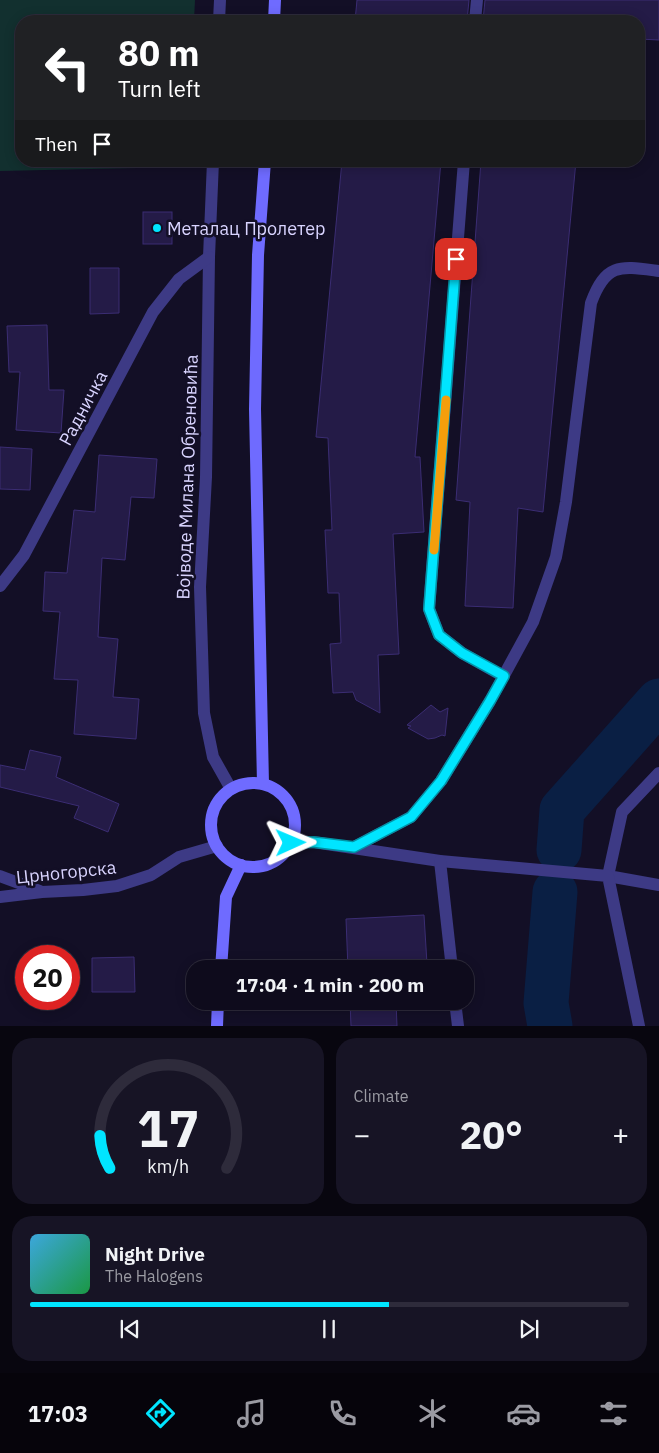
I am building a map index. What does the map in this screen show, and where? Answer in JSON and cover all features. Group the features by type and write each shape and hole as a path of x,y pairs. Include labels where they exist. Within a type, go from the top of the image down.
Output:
{"street":[{"path":"219,15 220,0"},
{"path":"274,15 275,0"},
{"path":"475,15 476,0"},
{"name":"Војводе Милана Обреновића","path":"213,167 209,257 206,477 200,587 204,713 207,734 213,757 231,789"},
{"path":"263,784 255,408 258,256 265,167"},
{"path":"464,167 429,609 439,635 462,653 504,676"},
{"name":"Радничка","path":"0,586 24,555 153,312 179,279 209,257"},
{"path":"354,847 411,817 441,781 504,676 532,622 556,557 566,502 591,303 597,285 606,274 625,266 659,271"},
{"path":"639,1026 608,876 622,812 659,773"},
{"path":"246,783 263,784 274,788 284,796 291,806 295,825 291,843 284,853 264,865 241,865 223,854 217,846 212,836 212,815 222,796 231,789 246,783"},
{"path":"291,843 313,842 440,861 608,876 659,885"},
{"name":"Црногорска","path":"0,897 118,886 151,875 180,857 217,846"},
{"path":"440,861 451,960"},
{"path":"222,960 226,897 241,865"},
{"path":"0,876 42,892"},
{"path":"218,1010 218,1026"},
{"path":"456,1010 458,1026"}],"green space":[{"path":"0,0 195,0 194,15 15,15 15,167 183,167 0,171"}],"building":[{"path":"357,0 469,0 468,15 356,15"},
{"path":"485,0 659,0 659,40 645,39 645,15 484,15"},
{"path":"341,167 440,167 415,457 420,457 424,532 393,534 399,654 378,655 380,713 356,700 353,692 333,693 330,644 341,643 339,593 328,593 325,530 332,530 328,438 316,437"},
{"path":"481,167 575,167 543,512 518,508 513,608 465,606 470,502 456,500"},
{"name":"Металац Пролетер","path":"143,212 172,212 172,244 143,244"},
{"path":"90,268 119,268 119,313 90,314"},
{"path":"47,325 49,390 64,390 61,433 16,430 20,372 9,372 7,326"},
{"path":"0,447 32,449 30,490 0,489"},
{"path":"99,455 157,459 154,498 131,497 125,560 102,558 98,637 118,639 113,697 139,699 136,739 74,734 78,680 54,679 60,612 43,611 45,572 67,573 74,510 95,512"},
{"path":"431,705 440,712 448,708 445,736 442,735 428,739 408,728 411,726 407,725"},
{"path":"30,750 61,757 56,777 119,804 108,832 74,818 79,806 0,787 0,765 25,770"},
{"path":"424,915 427,960 348,960 346,919"},
{"path":"134,957 135,992 92,992 92,958"},
{"path":"350,1010 396,1010 397,1026 351,1026"}],"waterway":[{"path":"559,850 562,810 659,701"},
{"path":"550,1026 546,1003 555,892"}],"slow traffic":[{"path":"434,550 446,400"}],"place":[{"name":"Металац Пролетер","path":"157,228"}],"route":[{"path":"291,843 313,842 354,847 411,817 441,781 504,676 462,653 439,635 429,609 456,259"}]}
